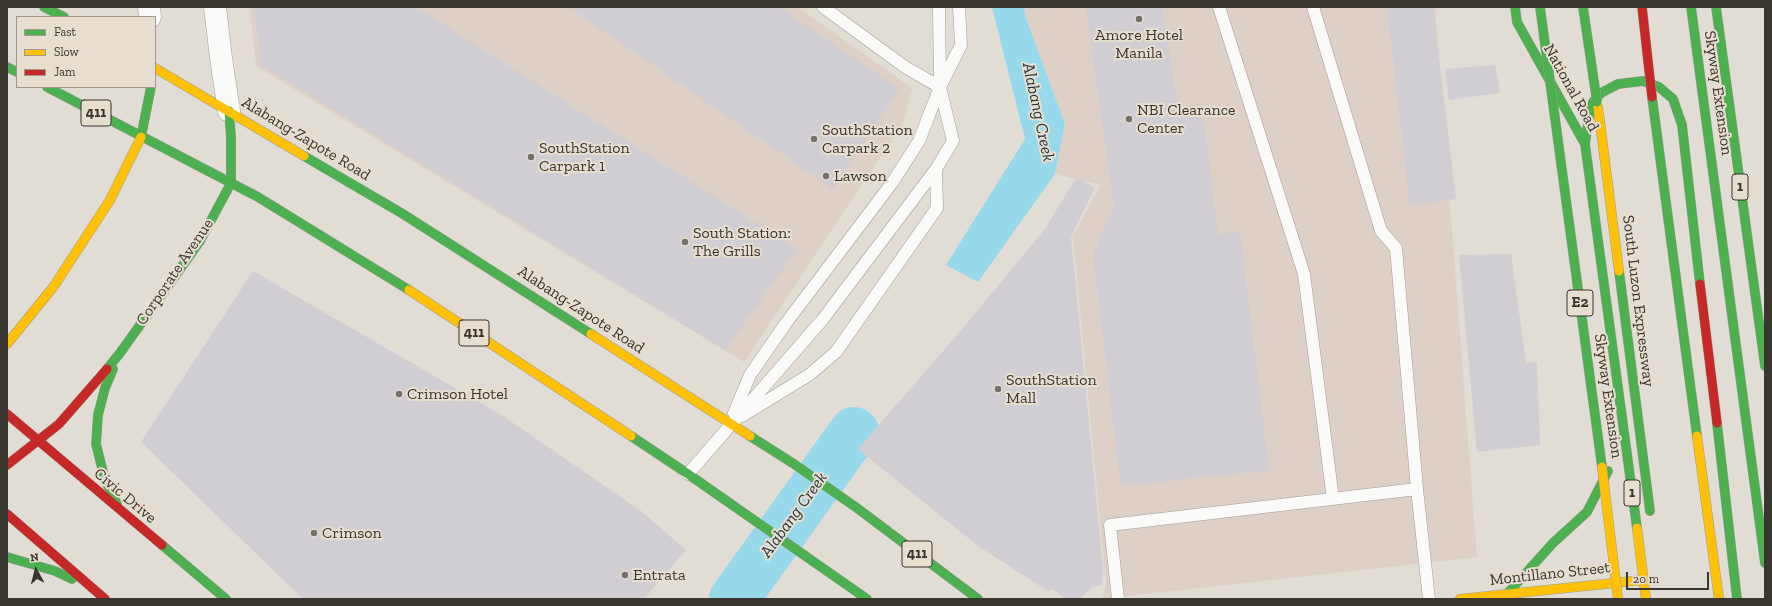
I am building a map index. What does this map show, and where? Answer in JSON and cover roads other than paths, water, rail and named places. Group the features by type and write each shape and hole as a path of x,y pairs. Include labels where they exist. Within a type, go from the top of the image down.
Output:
{"main road":[{"path":"44,7 62,16"},
{"path":"1515,7 1517,22"},
{"path":"1517,22 1525,7"},
{"name":"Skyway Extension","path":"1540,7 1607,505 1618,599"},
{"name":"South Luzon Expressway","path":"1583,7 1597,102 1651,520"},
{"path":"1642,7 1652,97 1719,599"},
{"name":"Skyway Extension","path":"1692,7 1765,563"},
{"name":"1","path":"1716,7 1765,366"},
{"name":"National Road","path":"1517,22 1585,144 1646,599"},
{"path":"7,67 16,72"},
{"name":"Alabang-Zapote Road","path":"156,69 403,214 794,464 857,508 978,599"},
{"path":"1585,144 1590,109 1593,102 1601,93 1618,84 1643,81 1659,87 1673,99 1682,125 1737,599"},
{"name":"411","path":"49,88 258,197 406,288 688,474 867,599"},
{"path":"7,344 54,286 100,217 141,137 151,88"},
{"name":"Corporate Avenue","path":"7,465 59,424 120,353 200,241 231,183 231,137 229,111"},
{"path":"120,353 105,388 100,408 96,444 105,480 122,512"},
{"path":"1616,450 1620,407"},
{"name":"Civic Drive","path":"7,414 226,599"},
{"path":"1511,597 1553,543 1587,512 1612,464"},
{"path":"7,514 105,599"},
{"path":"7,557 54,571 93,589"},
{"name":"Montillano Street","path":"1460,599 1511,597 1643,580"}],"street":[{"name":"Corporate Avenue","path":"215,7 229,111"}],"lane":[{"path":"823,7 905,67 940,87"},
{"path":"688,474 730,423 823,319 936,169 954,141 940,87 939,7"},
{"path":"730,423 750,375 791,317 892,182 919,141 940,87 961,45 959,7"},
{"path":"1219,7 1304,274 1333,499"},
{"path":"1312,7 1381,231 1396,248 1417,489 1429,599"},
{"path":"730,423 809,375 836,352 937,208 936,169"},
{"path":"1118,599 1110,525 1417,489"}],"water":[{"path":"992,7 1024,7 1026,18 1065,124 1055,174 978,282 946,265 1025,139"},
{"path":"739,577 760,599 722,599"}],"waterway":[{"name":"Alabang Creek","path":"734,599 854,432"}],"place":[{"name":"Amore Hotel Manila","path":"1139,19"},
{"name":"NBI Clearance Center","path":"1129,119"},
{"name":"SouthStation Carpark 2","path":"814,139"},
{"name":"SouthStation Carpark 1","path":"531,157"},
{"name":"Lawson","path":"826,176"},
{"name":"South Station: The Grills","path":"685,242"},
{"name":"SouthStation Mall","path":"998,389"},
{"name":"Crimson Hotel","path":"399,394"},
{"name":"Crimson","path":"314,533"},
{"name":"Entrata","path":"625,575"}]}
